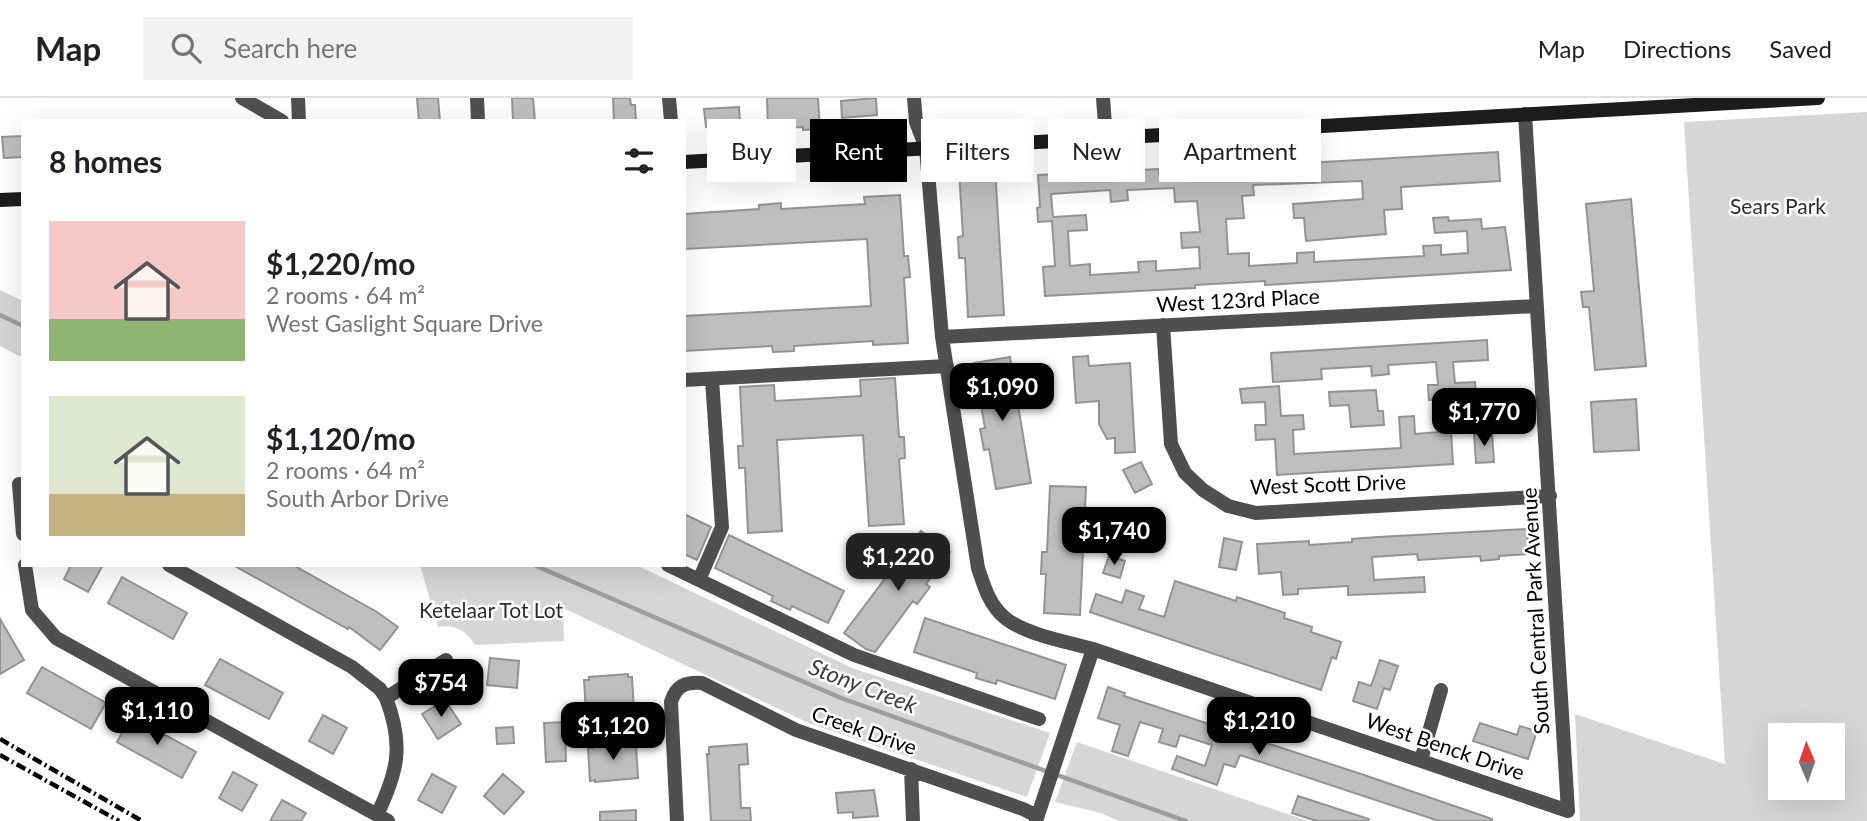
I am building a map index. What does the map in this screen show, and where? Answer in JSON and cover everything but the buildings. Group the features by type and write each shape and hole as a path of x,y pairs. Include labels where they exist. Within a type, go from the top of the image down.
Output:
{"street":[{"path":"242,98 279,119"},
{"path":"298,98 299,119"},
{"path":"477,98 478,119"},
{"path":"670,98 671,119"},
{"path":"914,98 916,122 921,135"},
{"path":"1103,98 1105,119"},
{"path":"1145,136 1818,98"},
{"name":"South Central Park Avenue","path":"1525,114 1568,811"},
{"path":"686,162 921,148"},
{"path":"686,380 947,366 942,337 929,182"},
{"path":"0,200 21,199"},
{"name":"West 123rd Place","path":"942,337 1536,306"},
{"name":"West Scott Drive","path":"1163,326 1171,444 1185,473 1203,490 1228,506 1256,513 1550,496"},
{"name":"West Benck Drive","path":"947,366 978,568 986,593 1005,618 1018,627 1093,649 1568,811"},
{"path":"699,580 722,527 712,379"},
{"path":"25,567 32,610 41,624 56,638 382,818 398,757 395,724 380,689 352,667 172,567"},
{"path":"672,567 854,655 1039,719"},
{"path":"1037,819 1093,649"},
{"path":"386,698 446,660"},
{"name":"Creek Drive","path":"677,821 671,702 674,692 681,685 691,682 702,683 796,730 1023,808 1037,819"},
{"path":"1421,760 1441,690"},
{"path":"911,769 912,821"}],"green space":[{"name":"Sears Park","path":"1867,112 1867,821 1580,821 1575,714 1725,764 1684,122"},
{"path":"0,290 21,300 21,357 0,346"},
{"name":"Ketelaar Tot Lot","path":"421,567 640,567 852,668 1050,733 1027,797 811,724 563,608 564,641 475,645 460,629 438,627"},
{"path":"1077,742 1308,821 1119,821 1101,813 1055,802"}],"waterway":[{"name":"Stony Creek","path":"0,315 21,325"},
{"name":"Stony Creek","path":"539,567 841,698 1186,821"}],"railway":[{"path":"0,739 142,821"},
{"path":"0,755 119,821"}]}
